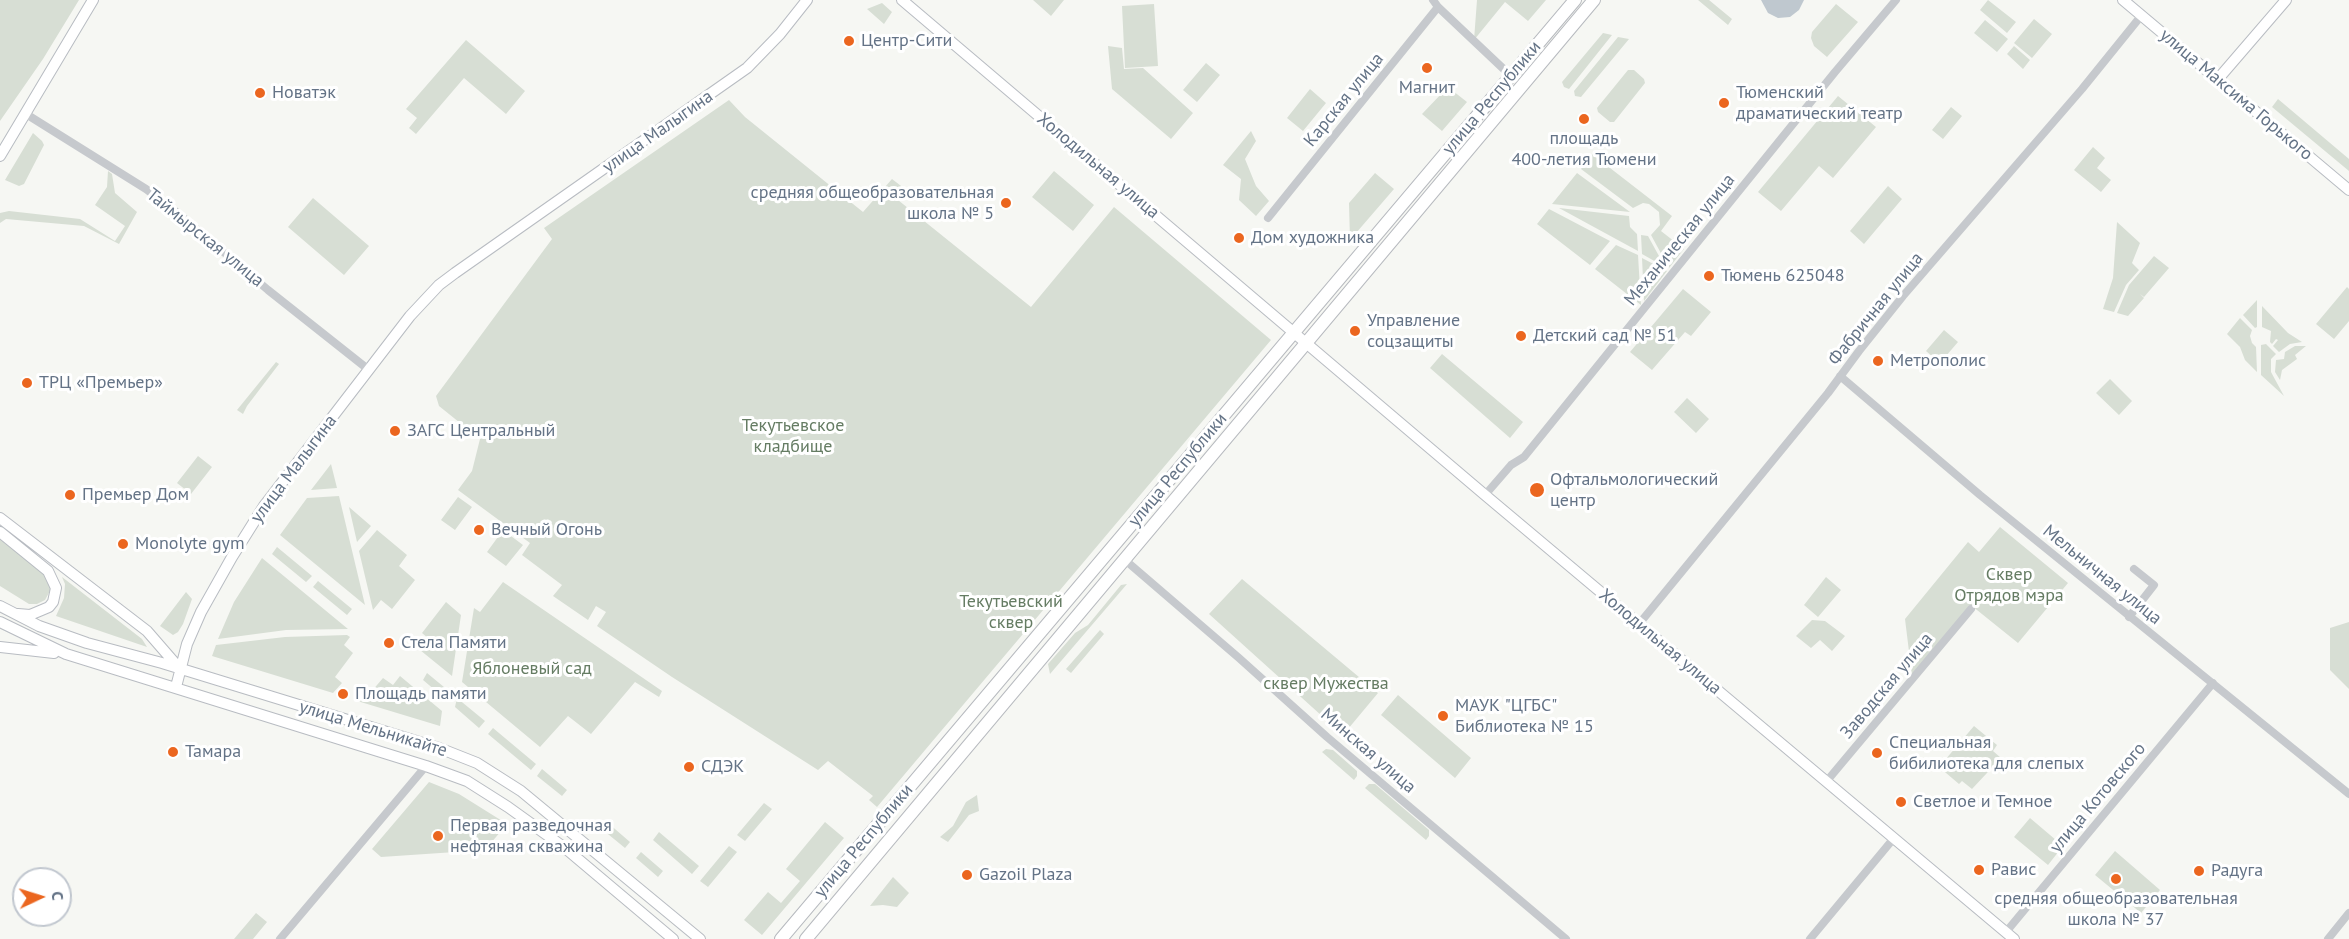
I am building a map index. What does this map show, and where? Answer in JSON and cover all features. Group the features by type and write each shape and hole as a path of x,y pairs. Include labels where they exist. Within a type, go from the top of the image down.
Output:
{"main road":[{"name":"улица Республики","path":"781,939 1575,0"},
{"name":"улица Республики","path":"806,939 1594,0"}],"street":[{"path":"0,156 93,0"},
{"name":"улица Малыгина","path":"181,669 187,644 201,612 231,557 264,506 423,301 439,285 493,246 747,68 780,34 807,0"},
{"name":"Холодильная улица","path":"902,0 1306,344 2010,935"},
{"name":"Механическая улица","path":"1485,495 1511,465 1524,457 1835,72 1896,0"},
{"name":"улица Максима Горького","path":"2123,0 2349,190"},
{"path":"2218,79 2286,0"},
{"path":"1436,4 1511,75"},
{"name":"Карская улица","path":"1268,218 1436,4"},
{"name":"Фабричная улица","path":"1639,624 1701,551 1903,296 2082,89 2141,16"},
{"name":"Таймырская улица","path":"26,114 146,189 371,367"},
{"name":"Мельничная улица","path":"1840,376 1980,495 2349,794"},
{"path":"0,518 147,631 181,669 176,687"},
{"path":"0,532 48,571 56,588 56,594 49,607 30,615 13,613"},
{"name":"Минская улица","path":"1125,560 1334,743 1566,939"},
{"path":"2129,616 2154,585 2134,569"},
{"name":"улица Мельникайте","path":"0,606 39,626 87,643 181,669 439,748 477,763 521,791 700,939"},
{"name":"Заводская улица","path":"1826,782 1971,609"},
{"name":"улица Мельникайте","path":"0,622 66,654 426,766 467,781 565,848 674,939"},
{"path":"0,647 66,654"},
{"name":"улица Котовского","path":"2010,935 2213,683"},
{"path":"280,939 426,766"},
{"path":"1810,939 1894,838"},
{"path":"2328,939 2349,913"}],"green space":[{"path":"0,0 79,0 43,59 0,121"},
{"path":"1033,0 1064,0 1051,16"},
{"path":"1477,0 1546,0 1528,21 1505,2 1474,40"},
{"path":"1698,0 1709,0 1732,19 1728,25"},
{"path":"1988,0 2016,22 2007,33 1980,10"},
{"path":"882,3 892,12 884,24 867,9"},
{"path":"1154,4 1158,66 1125,68 1122,6"},
{"path":"1836,4 1858,22 1827,57 1814,46 1811,38 1812,32"},
{"path":"2034,19 2052,34 2032,58 2014,43"},
{"path":"1985,20 2008,39 1997,52 1974,33"},
{"path":"1603,33 1612,35 1569,89 1564,87 1562,82"},
{"path":"1618,37 1629,39 1581,97 1575,96 1574,91"},
{"path":"466,40 525,91 506,114 464,78 416,134 409,128 417,118 406,109"},
{"path":"1108,46 1122,48 1124,69 1143,68 1193,113 1171,139 1112,89"},
{"path":"2014,46 2030,60 2023,69 2007,54"},
{"path":"1206,63 1220,75 1197,102 1183,90"},
{"path":"1628,70 1634,70 1644,79 1645,83 1614,122 1610,122 1598,112 1597,108"},
{"path":"1310,89 1326,103 1303,131 1287,118"},
{"path":"1453,91 1467,102 1442,131 1422,114 1443,92"},
{"path":"1838,96 1876,127 1833,178 1819,166 1781,211 1758,192"},
{"path":"2278,99 2349,159 2349,171 2272,107"},
{"name":"Текутьевское кладбище","path":"729,100 745,117 863,212 892,179 905,189 898,200 1031,307 1114,207 1271,340 877,807 869,800 873,796 828,761 818,770 597,626 606,612 596,606 588,620 553,596 562,585 522,555 530,543 458,490 472,471 480,439 439,406 436,396 552,239 544,228"},
{"path":"1951,107 1962,116 1943,139 1932,130"},
{"path":"1251,131 1256,141 1245,159 1256,186 1269,201 1256,216 1239,200 1241,179 1223,165"},
{"path":"33,133 44,145 24,184 19,186 5,180"},
{"path":"2093,147 2105,158 2097,168 2111,180 2101,192 2074,170"},
{"path":"1592,154 1672,216 1661,231 1684,249 1669,268 1651,235 1660,225 1659,212 1649,204 1643,203 1633,208 1581,169"},
{"path":"108,171 112,174 115,193 137,212 119,244 84,226 6,219 0,223 0,213 9,211 80,219 115,241 125,226 95,205 107,187"},
{"path":"1054,171 1094,205 1073,231 1032,197"},
{"path":"1375,173 1394,189 1350,240 1349,203"},
{"path":"1577,173 1630,212 1552,204"},
{"path":"1888,186 1902,199 1864,244 1850,231"},
{"path":"313,198 369,246 344,275 288,227"},
{"path":"1559,208 1629,216 1630,227 1637,234 1638,251"},
{"path":"1549,209 1610,241 1590,265 1537,224"},
{"path":"2117,222 2140,243 2132,263 2139,270 2126,285 2114,312 2103,309 2113,278"},
{"path":"1641,235 1648,236 1665,267 1642,254"},
{"path":"1616,245 1638,255 1641,305 1595,269"},
{"path":"2154,256 2169,268 2144,297 2140,294 2144,298 2128,316 2117,313 2129,285"},
{"path":"1642,258 1667,271 1644,301"},
{"path":"2347,287 2349,289 2349,321 2334,339 2316,324"},
{"path":"1683,289 1711,312 1691,336 1685,332 1652,370 1630,352"},
{"path":"2257,300 2257,327 2255,328 2243,315"},
{"path":"2262,306 2288,333 2302,342 2290,344 2279,352 2273,346 2278,340 2276,339 2272,344 2270,342 2271,331 2262,327"},
{"path":"2240,318 2252,330 2250,336 2256,347 2257,372 2245,360 2240,347 2227,334"},
{"path":"1944,330 1958,342 1940,363 1926,351"},
{"path":"2266,344 2276,354 2271,359 2271,372 2284,396 2261,375 2261,345"},
{"path":"2295,346 2306,346 2295,355 2297,359 2282,370 2280,380 2275,372 2276,360 2284,359 2285,352"},
{"path":"1442,354 1523,422 1510,438 1430,368"},
{"path":"276,362 279,364 243,414 237,410"},
{"path":"2110,379 2132,401 2119,415 2096,393"},
{"path":"1687,398 1709,419 1696,433 1674,412"},
{"path":"198,456 212,467 191,494 177,483"},
{"path":"331,464 337,488 311,490"},
{"path":"339,496 365,605 280,535 307,498"},
{"path":"458,497 472,507 455,530 441,520"},
{"path":"349,507 371,526 357,542"},
{"name":"Сквер Отрядов мэра","path":"2000,527 2068,583 2018,643 1972,606 1912,676 1905,619 1968,542 1979,552"},
{"path":"377,530 407,555 399,566 415,580 392,609 381,600 373,610 359,551"},
{"path":"503,530 523,545 506,566 487,552"},
{"path":"0,539 44,573 51,589 45,600 37,604 29,604 0,586"},
{"path":"277,547 312,576 306,582 272,554"},
{"path":"262,558 348,629 286,630 218,639 234,602"},
{"path":"62,577 142,639 147,647 56,616 64,598 65,584"},
{"path":"1826,577 1841,590 1818,617 1804,605"},
{"name":"сквер Мужества","path":"1242,579 1378,693 1343,735 1209,614"},
{"path":"318,581 352,609 347,615 313,587"},
{"name":"Яблоневый сад","path":"503,582 662,691 659,697 635,682 591,734 568,716 540,747 462,682 474,608 480,612"},
{"path":"1127,584 1050,674 1048,664 1075,633 1088,625 1121,585"},
{"path":"186,592 192,599 183,624 173,635 160,626"},
{"path":"446,602 461,615 452,676 420,650 429,639 422,633"},
{"path":"1812,620 1825,621 1845,636 1832,651 1820,640 1811,648 1796,636"},
{"path":"2349,622 2349,689 2330,670 2330,628"},
{"path":"1100,630 1104,634 1071,673 1066,669"},
{"path":"347,635 350,637 344,645 353,653 335,677 342,683 333,693 212,656 216,645 285,637"},
{"path":"427,673 450,692 448,701 423,680"},
{"path":"400,676 442,711 440,726 354,700 357,696 365,699 383,678 393,685"},
{"path":"1398,695 1471,758 1455,778 1381,715"},
{"path":"457,698 485,721 479,728 455,707"},
{"path":"1974,726 1997,745 1993,751 2001,758 1972,789 1962,781 1959,784 1939,767"},
{"path":"493,728 536,764 531,770 488,734"},
{"path":"1326,749 1333,750 1357,771 1354,780 1322,752"},
{"path":"542,769 567,790 562,796 537,776"},
{"path":"429,782 459,794 507,824 485,850 381,857 372,849"},
{"path":"1369,784 1375,784 1429,830 1426,840 1365,788"},
{"path":"977,795 979,811 969,815 948,842 940,837 953,826 966,802"},
{"path":"764,803 772,809 745,841 737,835"},
{"path":"2030,818 2063,846 2048,865 2014,837"},
{"path":"825,822 844,838 762,935 744,920 768,892 781,903 800,881 786,869"},
{"path":"608,823 630,842 625,848 603,830"},
{"path":"659,832 699,866 692,874 653,840"},
{"path":"729,846 737,852 708,887 700,881"},
{"path":"2115,851 2160,890 2141,913 2095,875"},
{"path":"641,852 663,871 658,877 636,858"},
{"path":"893,877 909,893 897,907 870,906"},
{"path":"256,913 267,922 253,939 234,939"}],"shaded area":[{"path":"1761,0 1804,0 1799,10 1790,17 1778,18 1768,13"}],"place":[{"name":"Центр-Сити","path":"849,41"},
{"name":"Магнит","path":"1427,68"},
{"name":"Новатэк","path":"260,93"},
{"name":"Тюменский драматический театр","path":"1724,103"},
{"name":"площадь 400-летия Тюмени","path":"1584,119"},
{"name":"средняя общеобразовательная школа № 5","path":"1006,203"},
{"name":"Дом художника","path":"1239,238"},
{"name":"Тюмень 625048","path":"1709,276"},
{"name":"Управление соцзащиты","path":"1355,331"},
{"name":"Детский сад № 51","path":"1521,336"},
{"name":"Метрополис","path":"1878,361"},
{"name":"ТРЦ «Премьер»","path":"27,383"},
{"name":"ЗАГС Центральный","path":"395,431"},
{"name":"Офтальмологический центр","path":"1537,490"},
{"name":"Премьер Дом","path":"70,495"},
{"name":"Вечный Огонь","path":"479,530"},
{"name":"Monolyte gym","path":"123,544"},
{"name":"Стела Памяти","path":"389,643"},
{"name":"Площадь памяти","path":"343,694"},
{"name":"МАУК \"ЦГБС\" Библиотека № 15","path":"1443,716"},
{"name":"Тамара","path":"173,752"},
{"name":"Специальная бибилиотека для слепых","path":"1877,753"},
{"name":"СДЭК","path":"689,767"},
{"name":"Светлое и Темное","path":"1901,802"},
{"name":"Первая разведочная нефтяная скважина","path":"438,836"},
{"name":"Равис","path":"1979,870"},
{"name":"Радуга","path":"2199,871"},
{"name":"Gazoil Plaza","path":"967,875"},
{"name":"средняя общеобразовательная школа № 37","path":"2116,879"}],"park label":[{"name":"Текутьевский сквер","path":"1011,612"}]}
